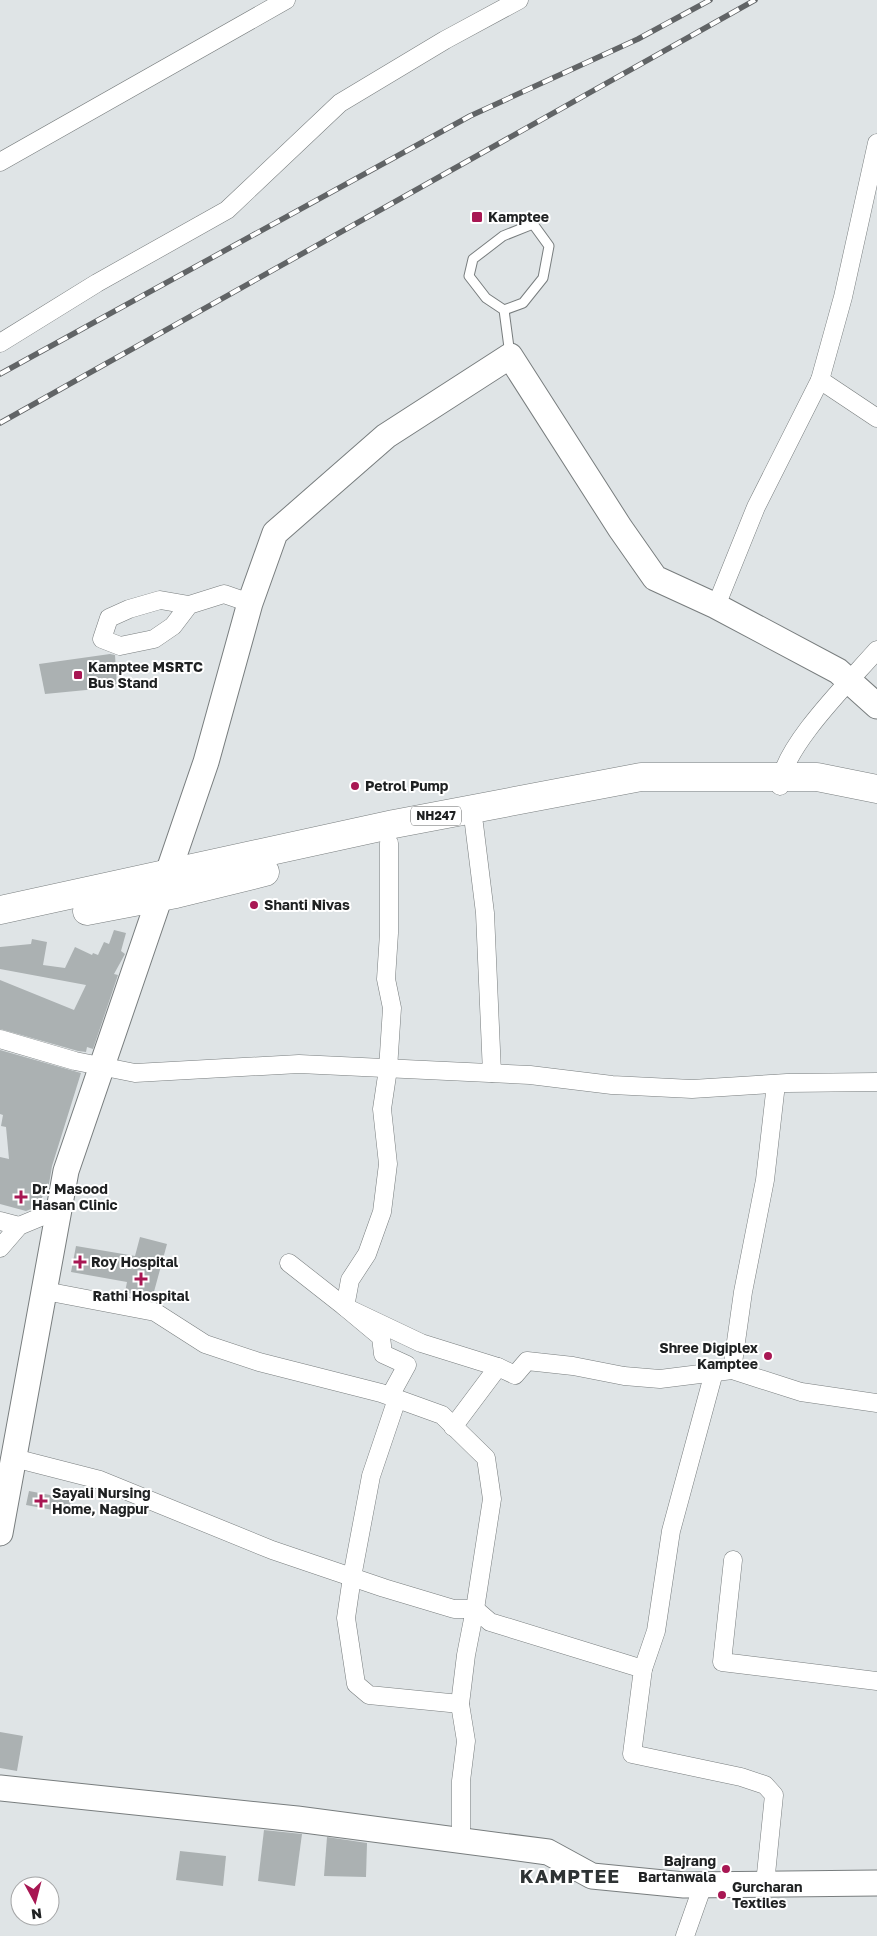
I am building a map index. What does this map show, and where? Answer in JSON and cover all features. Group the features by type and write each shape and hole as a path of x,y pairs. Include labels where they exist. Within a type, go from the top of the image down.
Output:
{"highway":[{"name":"NH247","path":"404,834 641,777 780,783 877,803"},
{"name":"NH247","path":"0,926 344,844 474,824 534,810 648,793 780,783 817,777 877,789"},
{"name":"NH247","path":"0,910 164,886"}],"street":[{"path":"0,162 286,0"},
{"path":"0,343 97,283 227,210 340,103 445,40 519,0"},
{"path":"716,606 756,507 820,380 843,297 877,143"},
{"path":"0,1533 66,1171 206,762 250,603 275,533 386,436 510,356 620,528 655,578 716,606 838,671 877,706"},
{"path":"820,380 877,418"},
{"path":"189,605 224,594 250,603"},
{"path":"780,783 798,742 877,650"},
{"path":"474,824 484,912 492,1073"},
{"path":"345,1307 350,1280 367,1254 382,1212 388,1164 382,1110 388,1069 392,1008 386,979 389,933 404,834"},
{"path":"0,1039 102,1068 135,1073 299,1064 530,1075 612,1085 692,1089 776,1084 877,1082"},
{"path":"732,1370 742,1292 765,1180 776,1084"},
{"path":"0,1248 19,1226 60,1209"},
{"path":"0,1221 19,1226"},
{"path":"289,1264 381,1337 383,1354 407,1365 393,1398 371,1476 352,1577 346,1618 356,1684 369,1695 460,1704"},
{"path":"45,1291 155,1312 206,1344 259,1362 393,1398 442,1415 486,1458 492,1499 466,1654 460,1704 466,1741 461,1781 461,1840"},
{"path":"345,1307 421,1343 498,1367 515,1375 527,1361 573,1366 624,1376 660,1378 732,1370 801,1392 877,1402"},
{"path":"453,1427 498,1367"},
{"path":"714,1372 671,1530 656,1631 643,1668 632,1754 741,1777 764,1785 774,1795 765,1884"},
{"path":"14,1458 100,1480 272,1550 454,1609 475,1609 490,1622 643,1668"},
{"path":"733,1560 722,1662 877,1681"},
{"path":"0,1788 297,1819 548,1852 592,1876 684,1886 877,1883"},
{"path":"685,1936 703,1885"}],"lane":[{"path":"504,310 523,303 543,278 549,246 533,224 503,236 473,259 469,276 486,298 504,310 510,356"}],"building":[{"name":"Kamptee MSRTC Bus Stand","path":"110,654 115,655 117,687 45,694 39,664"},
{"path":"114,930 126,933 121,951 125,954 114,974 118,975 93,1049 87,1047 86,1052 78,1051 0,1029 0,980 74,1010 86,985 0,969 0,947 31,944 32,939 47,942 43,965 65,968 75,947 92,955 93,953 98,955 104,942 109,944"},
{"path":"0,1050 81,1073 52,1166 47,1196 43,1195 39,1206 26,1211 0,1204 0,1157 9,1159 6,1127 1,1126 3,1115 0,1114"},
{"path":"140,1237 167,1244 152,1299 125,1292 127,1282 71,1272 76,1246 135,1256"},
{"path":"29,1491 71,1499 69,1513 26,1505"},
{"path":"0,1732 23,1736 17,1771 0,1768"},
{"path":"264,1830 302,1834 295,1886 258,1881"},
{"path":"327,1837 367,1843 366,1877 324,1876"},
{"path":"180,1851 226,1856 223,1886 176,1880"}],"railway":[{"path":"0,374 470,116 638,39 710,0"},
{"path":"0,423 755,0"}],"place":[{"name":"Kamptee","path":"477,217"},
{"name":"Kamptee MSRTC Bus Stand","path":"78,675"},
{"name":"Petrol Pump","path":"355,786"},
{"name":"Shanti Nivas","path":"254,905"},
{"name":"Dr. Masood Hasan Clinic","path":"21,1197"},
{"name":"Roy Hospital","path":"80,1262"},
{"name":"Rathi Hospital","path":"141,1279"},
{"name":"Shree Digiplex Kamptee","path":"768,1356"},
{"name":"Sayali Nursing Home, Nagpur","path":"41,1501"},
{"name":"Bajrang Bartanwala","path":"726,1869"},
{"name":"Gurcharan Textiles","path":"722,1895"}],"district":[{"name":"KAMPTEE","path":"570,1876"}]}
